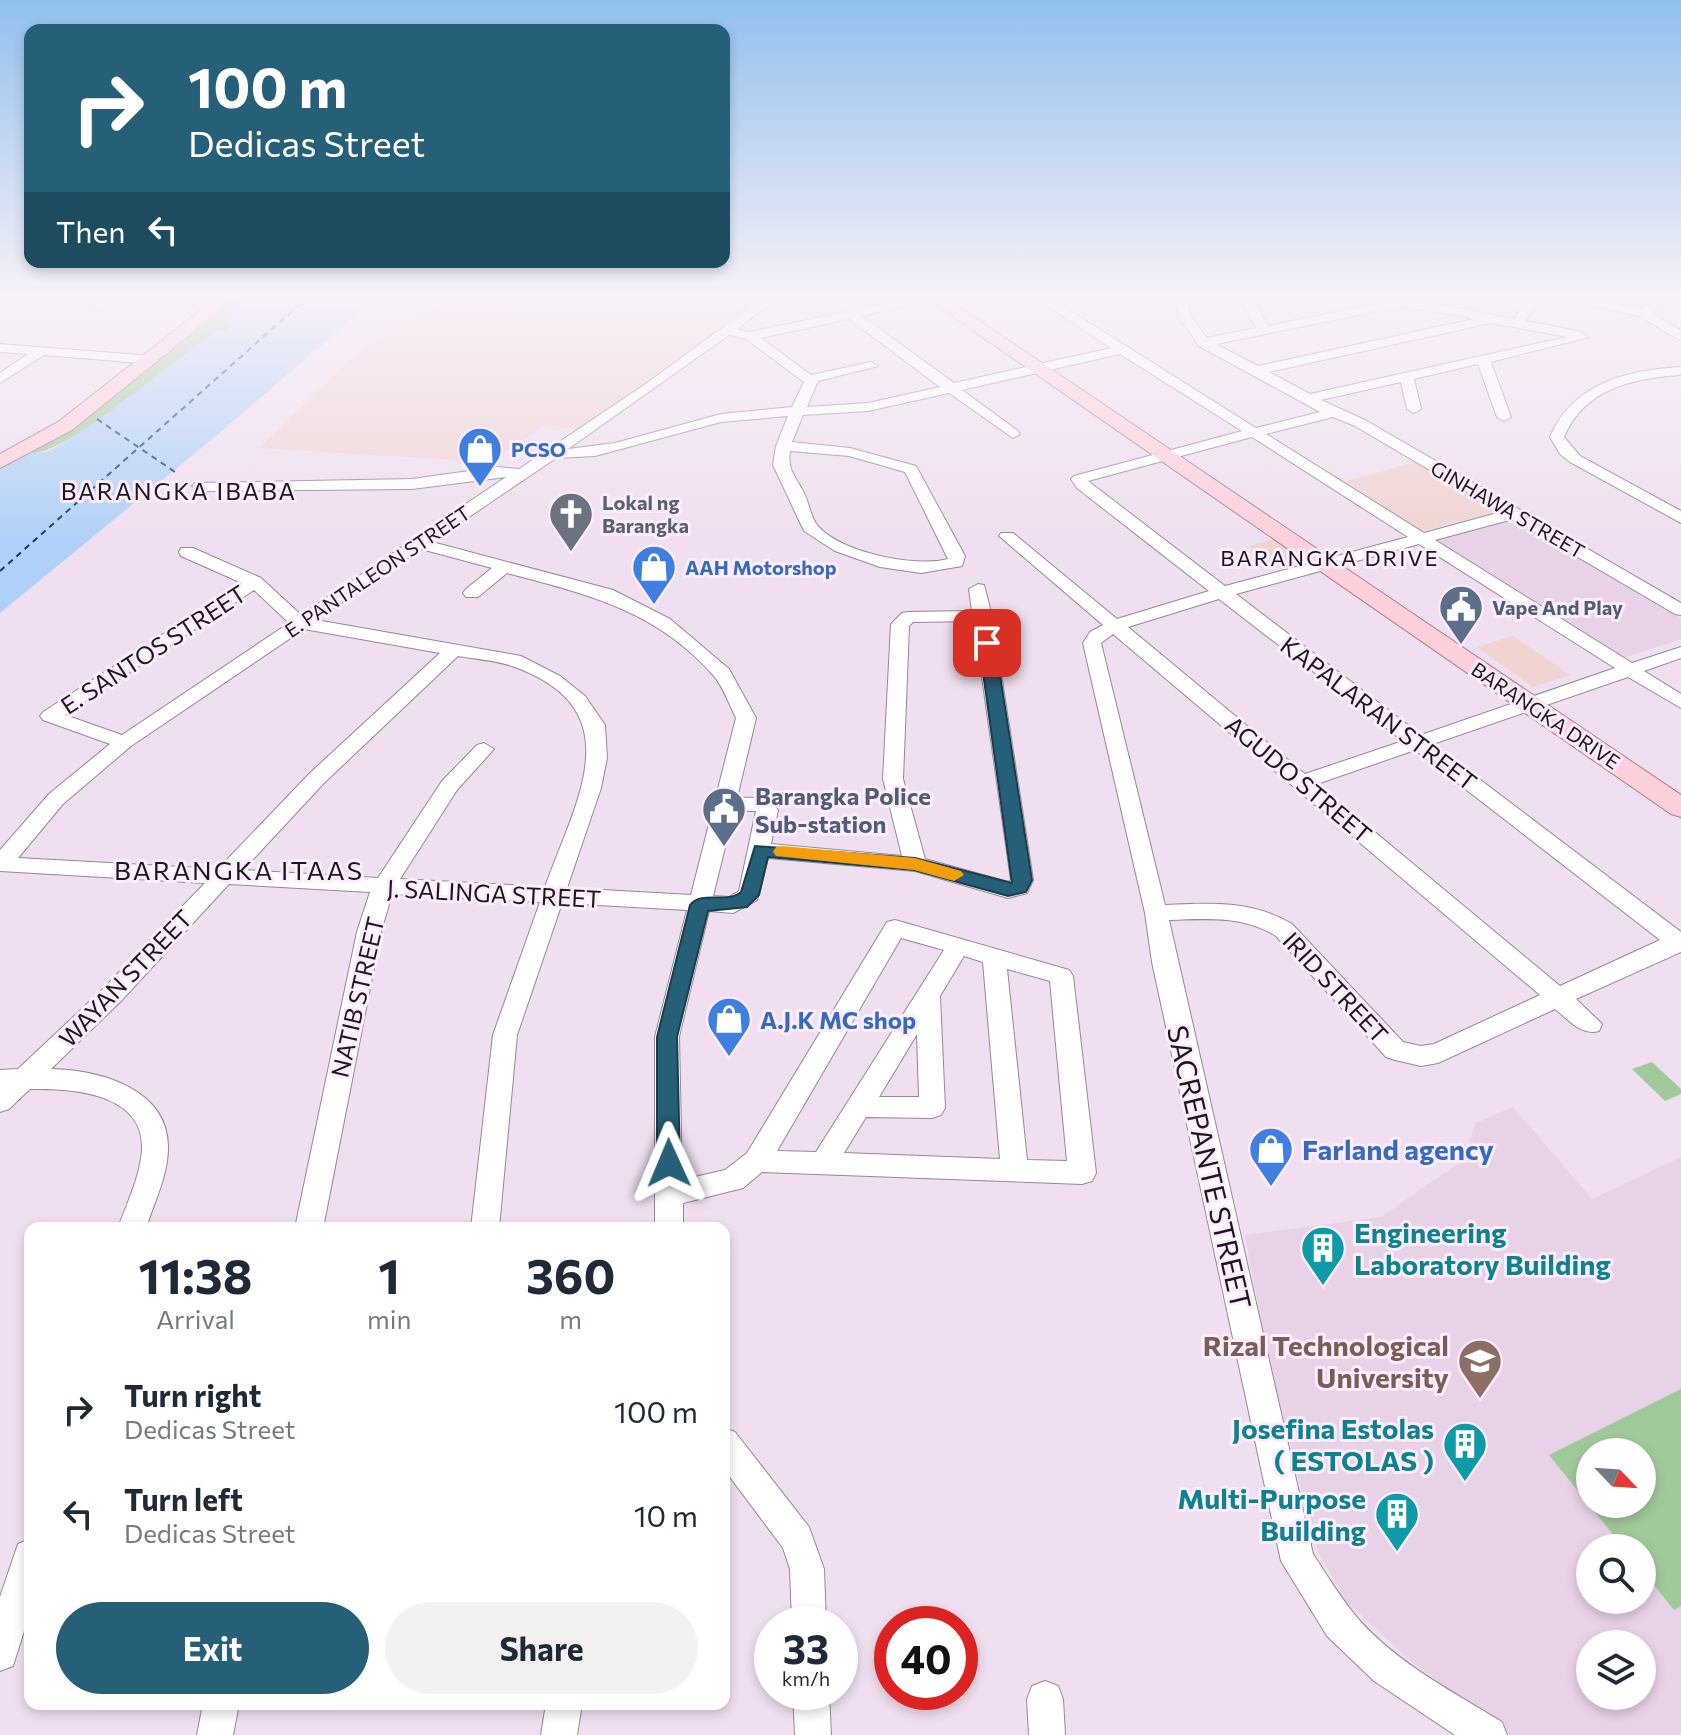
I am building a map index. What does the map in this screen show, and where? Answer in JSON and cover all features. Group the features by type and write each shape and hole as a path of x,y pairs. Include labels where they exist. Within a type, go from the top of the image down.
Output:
{"main road":[{"path":"0,462 50,436 127,379"},
{"name":"BARANGKA DRIVE","path":"1052,379 1681,808"},
{"path":"0,449 97,401"}],"street":[{"name":"E. PANTALEON STREET","path":"0,864 56,799 124,742 420,544 659,379"},
{"path":"785,446 850,452 911,469 957,556 956,562 901,566 881,562 818,535 810,528 796,491 781,469 785,446 810,379"},
{"path":"938,379 1013,434"},
{"path":"553,453 573,454 622,445 728,416 763,411 868,407 995,379"},
{"path":"1167,379 1681,702"},
{"name":"GINHAWA STREET","path":"1270,379 1360,423 1681,610"},
{"path":"1163,455 1254,432 1397,379"},
{"path":"1407,379 1414,409"},
{"path":"1490,379 1504,417"},
{"path":"1636,379 1593,392 1560,425 1557,437 1565,451 1575,459 1681,518"},
{"name":"KAPALARAN STREET","path":"1163,455 1079,479 1082,485 1220,593 1680,941"},
{"path":"200,486 412,484 498,472 522,474"},
{"path":"1117,625 1220,593 1515,513"},
{"name":"AGUDO STREET","path":"1007,536 1590,1024"},
{"path":"420,544 607,594 636,608 664,623 722,673 746,718 667,1037 669,1222"},
{"path":"187,552 255,582 300,623 514,660 536,668 586,708 599,735 591,788 505,1035 486,1222"},
{"path":"472,593 506,565"},
{"name":"E. SANTOS STREET","path":"124,742 50,716 255,582"},
{"path":"726,804 763,805 767,810 761,850 915,864 1008,890 1019,888 1022,880 978,589"},
{"path":"915,864 893,779 900,624 908,617 983,616"},
{"name":"SACREPANTE STREET","path":"1117,625 1096,636 1092,643 1156,913 1164,962 1298,1561 1324,1602 1356,1643 1406,1682 1489,1735"},
{"name":"WAYAN STREET","path":"0,1102 12,1080 112,995 317,778 453,650"},
{"path":"1302,782 1681,652"},
{"name":"NATIB STREET","path":"310,1222 369,932 383,887 449,786 484,749"},
{"name":"J. SALINGA STREET","path":"0,864 700,905 741,902 749,895 761,850"},
{"name":"IRID STREET","path":"1156,913 1246,911 1268,918 1284,930 1395,1050 1421,1056 1438,1053 1560,998"},
{"path":"669,1195 733,1180 757,1161 895,928 1061,976 1082,1173 757,1161"},
{"path":"1560,998 1680,941"},
{"path":"824,1163 958,947"},
{"path":"994,957 1014,1169"},
{"path":"860,1107 932,1108 928,997"},
{"path":"12,1080 82,1081 110,1090 134,1104 151,1120 155,1149 134,1222"},
{"path":"730,1451 797,1539 807,1569 808,1606"},
{"path":"0,1653 24,1575"},
{"path":"1045,1699 1047,1735"},
{"path":"215,1735 220,1710"},
{"path":"559,1735 563,1710"},
{"path":"812,1710 813,1735"}],"shaded area":[{"path":"331,379 655,379 576,430 547,424 502,454 459,464 457,460 259,448"},
{"path":"1416,462 1500,511 1422,531 1345,481"},
{"path":"1510,517 1681,618 1681,639 1623,658 1434,538"},
{"path":"1275,539 1307,561 1281,569 1249,546"},
{"path":"1513,636 1570,675 1533,687 1477,647"},
{"name":"Rizal Technological University","path":"1513,1107 1592,1199 1681,1157 1681,1735 1509,1735 1412,1662 1346,1601 1316,1548 1266,1349 1245,1235 1381,1217 1462,1161 1476,1123"}],"green space":[{"path":"135,379 156,379 68,440 45,451 28,453 83,417"},
{"path":"1652,1062 1681,1089 1681,1094 1665,1101 1632,1069"},
{"path":"1681,1389 1681,1606 1674,1610 1656,1588 1656,1534 1613,1534 1600,1518 1656,1518 1656,1438 1583,1438"},
{"path":"1576,1442 1576,1488 1549,1455"}],"water":[{"path":"153,379 282,379 0,613 0,468 28,453 45,452 59,446"}],"ferry route":[{"path":"139,447 216,379"},
{"path":"97,419 139,447"},
{"path":"0,571 139,447"},
{"path":"139,447 178,474"}],"slow traffic":[{"path":"782,852 915,864 954,875"}],"place":[{"name":"PCSO","path":"480,488"},
{"name":"Lokal ng Barangka","path":"571,553"},
{"name":"AAH Motorshop","path":"654,606"},
{"name":"Vape And Play","path":"1461,646"},
{"name":"Barangka Police Sub-station","path":"724,848"},
{"name":"A.J.K MC shop","path":"729,1058"},
{"name":"Farland agency","path":"1271,1188"},
{"name":"Engineering Laboratory Building","path":"1323,1287"},
{"name":"Rizal Technological University","path":"1480,1400"},
{"name":"Josefina Estolas ( ESTOLAS )","path":"1465,1483"},
{"name":"Multi-Purpose Building","path":"1397,1553"}],"district":[{"name":"BARANGKA IBABA","path":"179,490"},
{"name":"BARANGKA DRIVE","path":"1330,557"},
{"name":"BARANGKA ITAAS","path":"239,869"}],"route":[{"path":"669,1163 667,1037 700,905 733,905 749,895 761,850 915,864 1008,890 1019,888 1022,880 987,643"}]}
